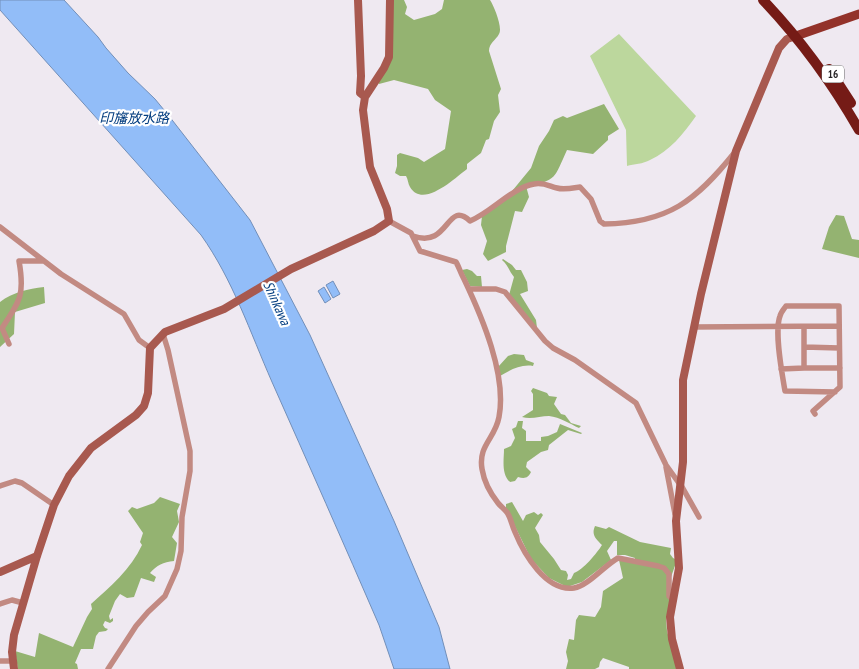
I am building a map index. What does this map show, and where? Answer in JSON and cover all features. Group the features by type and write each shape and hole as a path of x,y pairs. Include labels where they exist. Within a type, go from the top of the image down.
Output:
{"highway":[{"name":"16","path":"763,0 799,34 859,130"},
{"name":"16","path":"772,0 835,78 859,116"}],"main road":[{"path":"799,34 859,14"}],"street":[{"path":"358,0 361,76 359,87 360,93 365,96"},
{"path":"389,221 387,209 370,167 363,110 365,96 384,68 389,57 390,0"},
{"path":"676,522 683,462 683,380 736,151 779,48 787,40 799,34"},
{"path":"389,221 405,229 413,236 425,239 432,238 445,228 454,216 458,214 470,221 478,218 515,191 532,184 541,183 558,188 580,187 592,199 600,221 604,224 657,217 674,210 702,189 736,151"},
{"path":"14,669 12,644 37,556 54,505 70,476 91,448 136,415 144,406 148,393 150,348 163,334 231,305 288,270 374,231 389,221"},
{"path":"0,227 43,261 124,314 140,340 150,348"},
{"path":"413,236 420,250 456,262 485,326 497,369 500,386 500,411 497,425 482,451 484,477 491,493 510,516 518,539 532,563 550,582 568,588 581,585 618,558 658,566 664,568 669,574 670,596 673,600"},
{"path":"9,344 2,328 19,303 23,280 19,261 43,261"},
{"path":"469,288 496,289 504,292 545,341 631,399 638,408 666,464 699,517"},
{"path":"815,414 813,411 835,392 840,387 839,306 786,306 780,315 778,327 781,369 785,391 835,392"},
{"path":"694,327 839,326"},
{"path":"804,327 804,368"},
{"path":"108,669 136,626 165,596 177,569 182,551 182,517 190,471 190,452 163,334"},
{"path":"804,347 839,348"},
{"path":"781,369 840,368"},
{"path":"666,464 676,522 679,568 670,624 680,669"},
{"path":"0,486 15,481 22,483 54,505"},
{"path":"0,572 37,556"},
{"path":"0,604 12,600 23,603"},
{"path":"0,662 12,660"}],"green space":[{"path":"393,0 404,0 407,7 405,14 414,20 435,14 442,9 444,0 490,0 500,27 499,34 489,48 501,89 498,95 500,112 494,121 489,139 486,140 481,153 467,164 467,169 439,190 423,195 416,193 410,187 406,176 400,176 395,173 397,155 400,153 418,158 424,162 445,149 451,111 435,100 428,89 394,80 379,84 378,82 385,70"},
{"path":"619,34 696,116 664,152 647,161 627,166 626,130 590,56"},
{"path":"604,104 619,129 608,136 608,140 593,154 567,150 553,177 544,182 526,186 529,197 522,212 515,211 506,252 488,261 483,254 487,241 481,225 482,216 504,201 531,168 539,146 554,120 563,116 567,118"},
{"path":"836,215 844,216 852,239 859,240 859,258 822,249 829,227"},
{"path":"503,259 516,270 521,270 527,282 528,291 520,294 536,320 537,328 509,295 514,277"},
{"path":"467,269 477,276 481,276 482,287 470,286 462,270"},
{"path":"44,287 45,303 15,312 14,334 0,347 0,302 21,292"},
{"path":"514,354 524,355 526,360 534,363 533,366 520,367 500,376 498,367 508,356"},
{"path":"533,388 547,393 549,396 557,397 554,404 561,414 565,415 571,423 581,426 579,428 561,419 549,416 522,417 533,410 533,394 531,391"},
{"path":"518,421 523,421 522,428 526,431 526,441 541,441 541,437 557,432 560,424 582,433 568,430 549,445 548,450 541,452 527,462 526,467 531,472 527,477 518,477 515,481 510,482 504,471 504,449 511,446 515,438 512,429 516,427"},
{"path":"160,497 180,504 177,511 179,522 172,537 177,543 174,561 160,564 150,573 156,577 154,582 141,578 134,597 127,598 120,594 109,616 110,620 113,618 113,621 110,623 105,621 103,625 108,629 99,632 96,636 93,649 81,649 75,663 78,669 18,669 15,651 35,657 39,633 73,647 92,609 91,604 126,570 142,545 140,542 143,533 128,511 132,507 137,509 154,503"},
{"path":"512,502 523,521 526,515 534,512 538,515 541,513 543,515 535,528 540,542 561,570 566,571 568,575 567,580 571,579 574,573 593,557 602,545 594,534 595,526 606,529 609,527 640,542 671,548 670,554 677,560 671,577 670,601 666,620 677,669 629,669 629,667 603,658 599,667 595,669 566,669 568,661 566,652 569,639 574,640 576,620 579,615 595,617 601,607 603,591 623,578 619,560 635,562 635,558 617,555 617,541 614,541 607,551 611,560 582,582 567,587 549,578 531,559 506,508 506,504"}],"water":[{"name":"印旛放水路","path":"0,0 64,0 128,73 155,99 250,220 310,335 394,521 439,627 450,669 394,669 379,625 366,595 232,288 212,252 201,235 0,10"},
{"path":"333,281 340,294 333,298 326,285"},
{"path":"324,287 331,299 325,303 318,291"}],"water label":[{"name":"Shinkawa","path":"277,303"}]}
